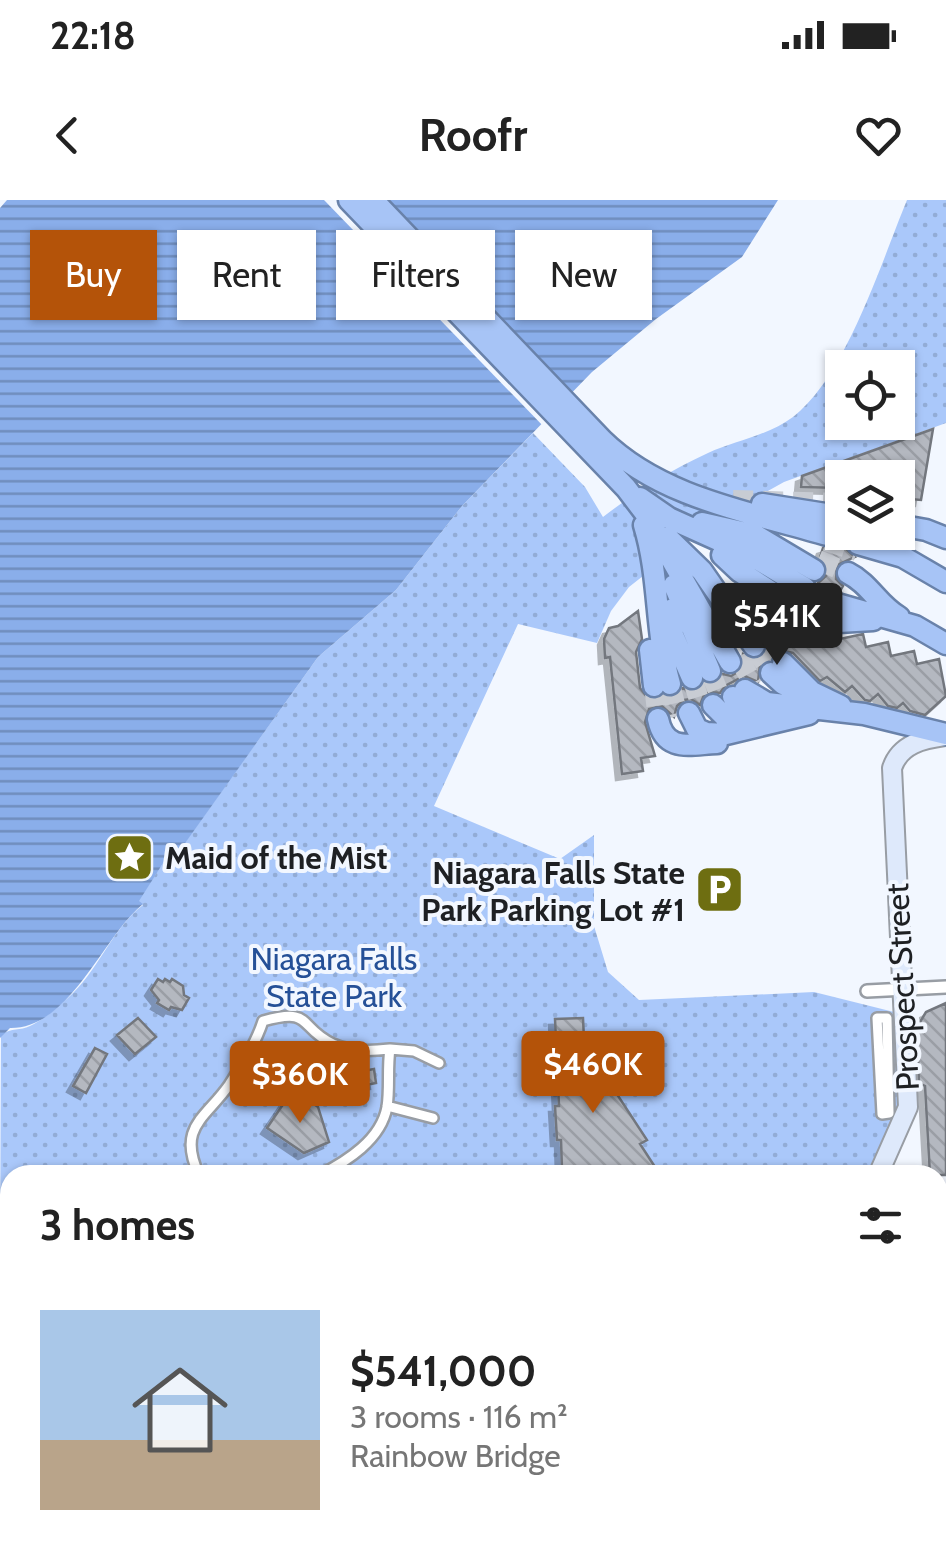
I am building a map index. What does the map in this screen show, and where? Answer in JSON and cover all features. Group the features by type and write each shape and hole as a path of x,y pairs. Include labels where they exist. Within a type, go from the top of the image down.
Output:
{"highway":[{"path":"349,200 650,523 713,667"},
{"path":"373,200 608,447 654,480 695,495 818,554"},
{"path":"695,495 818,554"},
{"path":"650,523 696,521 754,526 818,554"},
{"path":"650,523 754,526"},
{"path":"650,523 713,667"},
{"path":"650,523 713,667"},
{"path":"915,529 946,538"},
{"path":"891,550 946,582"},
{"path":"881,615 864,583 836,598 881,615 910,625 946,644"},
{"path":"676,588 673,635 713,667"},
{"path":"764,717 735,740 672,742 662,734 726,696 789,688 806,708"},
{"path":"726,696 856,712 946,735"},
{"path":"726,696 695,726 706,733 726,734 764,717 806,708"},
{"path":"726,696 764,717"}],"main road":[{"name":"Prospect Street","path":"882,1165 908,1107 892,768 897,755 918,742 946,735"}],"street":[{"path":"867,991 946,987"},
{"path":"196,1165 190,1149 201,1114 226,1088 263,1021 294,1015 333,1044 357,1050 414,1051 439,1063"},
{"path":"876,1018 887,1018 889,1114 882,1114 876,1018"},
{"path":"344,1165 378,1130 387,1106 390,1050"},
{"path":"387,1106 434,1118"}],"green space":[{"name":"Niagara Falls State Park","path":"907,200 946,200 946,423 915,434 915,350 844,350"},
{"name":"Niagara Falls State Park","path":"825,381 825,440 899,440 844,460 825,460 825,467 784,482 709,524 629,587 611,611 597,643 518,624 434,806 560,859 594,835 594,926 608,972 639,1000 814,992 894,1012 900,1103 871,1165 0,1165 1,1035 42,1019 83,982 124,924 143,905 138,901 167,857 173,859 318,657 396,590 462,506 533,433 585,487 603,517 680,467 793,417"}],"shaded area":[{"path":"7,200 778,200 742,257 656,319 592,372 462,506 396,590 318,657 173,860 167,857 139,901 143,904 68,998 50,1014 31,1024 10,1028 0,1038 0,208"}],"pier":[{"path":"324,200 383,200 412,230 353,230"},
{"path":"495,316 574,398 545,428 440,320 495,320"}],"building":[{"path":"933,429 921,500 915,499 915,460 847,460 902,440 915,440 915,435"},
{"path":"825,468 825,488 801,487 802,476"},
{"path":"823,548 847,550 855,557 837,565 836,579 843,586 840,591 824,594 822,609 808,618 809,630 816,636 840,639 863,634 866,647 888,642 891,656 914,651 917,664 939,659 946,696 925,715 910,711 903,703 897,708 888,706 878,694 870,701 865,700 852,686 845,692 827,677 820,681 793,653 780,650 760,664 758,682 744,676 720,693 704,695 700,705 691,699 684,700 674,717 662,706 649,709 645,722 655,756 641,758 643,771 622,774 610,657 605,658 604,639 609,628 638,611 642,639 636,652 640,688 648,698 672,697 683,688 692,692 704,683 716,683 723,674 731,676 741,670 743,654 754,660 763,657 768,646 765,637 784,617 793,620 804,614 806,602 816,596 818,583 826,576 826,564 820,557"},
{"path":"158,979 172,979 183,986 184,995 189,998 182,1010 169,1010 157,1003 159,1000 151,990"},
{"path":"946,1003 946,1165 929,1165 925,1086 919,1083 917,1027 926,1012"},
{"path":"138,1018 156,1037 135,1054 117,1035"},
{"path":"583,1018 586,1083 609,1082 647,1140 640,1144 654,1165 562,1165 555,1106 559,1106 555,1019"},
{"path":"95,1048 107,1054 86,1093 73,1086"},
{"path":"329,1052 358,1072 374,1069 376,1083 342,1090 306,1065 315,1054 324,1060"},
{"path":"288,1097 306,1109 311,1102 318,1107 329,1142 304,1153 267,1128"}],"tunnel":[{"path":"733,500 825,503"},
{"path":"818,560 848,573"},
{"path":"805,588 834,603"},
{"path":"754,646 771,673"},
{"path":"738,657 754,685"},
{"path":"710,671 722,701"},
{"path":"692,678 702,709"},
{"path":"670,684 678,716"},
{"path":"654,686 658,719"}],"place":[{"name":"Maid of the Mist","path":"130,857"},
{"name":"Niagara Falls State Park Parking Lot #1","path":"720,890"}]}
